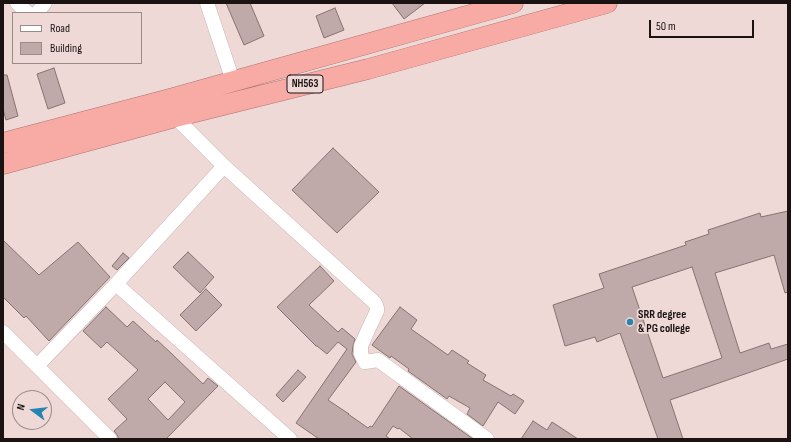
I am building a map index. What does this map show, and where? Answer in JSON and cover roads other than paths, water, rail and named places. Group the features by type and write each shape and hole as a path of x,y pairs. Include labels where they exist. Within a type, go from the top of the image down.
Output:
{"highway":[{"name":"NH563","path":"3,143 513,3"},
{"name":"NH563","path":"3,164 175,117 368,69 607,3"}],"street":[{"path":"17,3 27,12"},
{"path":"38,12 46,3"},
{"path":"207,3 233,81"},
{"path":"175,117 224,166 375,304 378,312 361,346 361,354 365,362 378,360 487,439"},
{"path":"37,366 116,284 224,166"},
{"path":"116,284 290,439"},
{"path":"3,332 110,439"}],"place":[{"name":"SRR degree & PG college","path":"630,322"}]}
